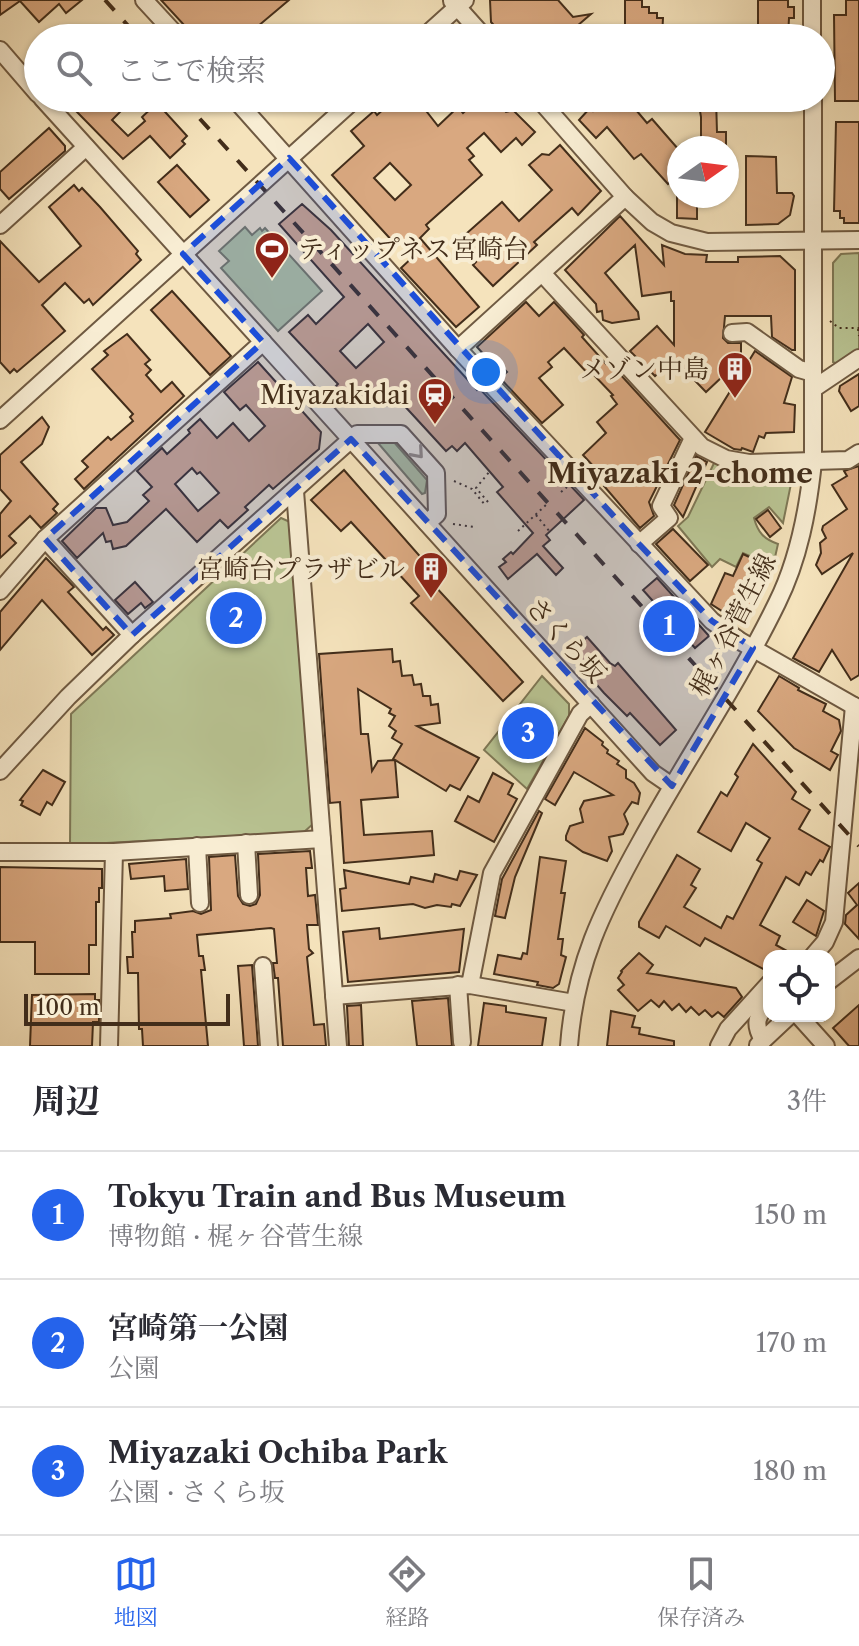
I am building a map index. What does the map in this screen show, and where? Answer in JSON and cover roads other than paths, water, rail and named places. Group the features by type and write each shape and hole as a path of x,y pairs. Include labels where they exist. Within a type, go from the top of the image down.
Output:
{"street":[{"path":"144,0 166,24"},
{"path":"812,0 812,24"},
{"path":"437,24 458,2 474,24"},
{"name":"さくら坂","path":"0,50 24,78"},
{"name":"さくら坂","path":"54,112 653,773 672,786"},
{"path":"247,112 458,349 712,621 753,648 857,705 853,788 834,922 818,950"},
{"path":"0,420 340,112"},
{"path":"550,112 625,197 652,222 671,233 707,242 859,240"},
{"name":"梶ヶ谷菅生線","path":"569,1046 574,1003 586,952 598,921 778,602 797,553 809,499 813,462 813,112"},
{"path":"0,225 86,147"},
{"path":"458,349 625,197"},
{"path":"542,273 702,447 726,459 749,463 848,460 859,453"},
{"path":"732,333 747,332 813,381 859,358"},
{"path":"0,591 45,539 263,342"},
{"path":"1,766 132,635 361,433 401,434 438,478 437,514 427,523"},
{"path":"639,544 669,518 661,506 693,438"},
{"path":"295,491 338,1046"},
{"path":"45,539 132,635"},
{"path":"462,1042 464,985 492,873 580,714 591,704"},
{"path":"0,852 114,852 322,839"},
{"path":"246,843 249,895"},
{"path":"197,846 200,903"},
{"path":"109,1046 114,852"},
{"path":"835,976 859,958"},
{"path":"263,966 269,1046"},
{"path":"334,996 464,985 574,1003"},
{"path":"719,1046 728,1029 763,991"},
{"path":"763,1010 757,1018 756,1028 760,1043 783,1022"},
{"path":"804,1022 826,1046"}],"railway":[{"path":"105,0 126,24"},
{"path":"194,112 859,846"}],"place":[{"name":"ティップネス宮崎台","path":"272,280"},
{"name":"メゾン中島","path":"735,400"},
{"name":"Miyazakidai","path":"435,426"},
{"name":"宮崎台プラザビル","path":"431,600"},
{"name":"宮崎第一公園","path":"236,618"},
{"name":"Tokyu Train and Bus Museum","path":"669,626"},
{"name":"Miyazaki Ochiba Park","path":"528,733"}],"district":[{"name":"Miyazaki 2-chome","path":"680,473"}]}
